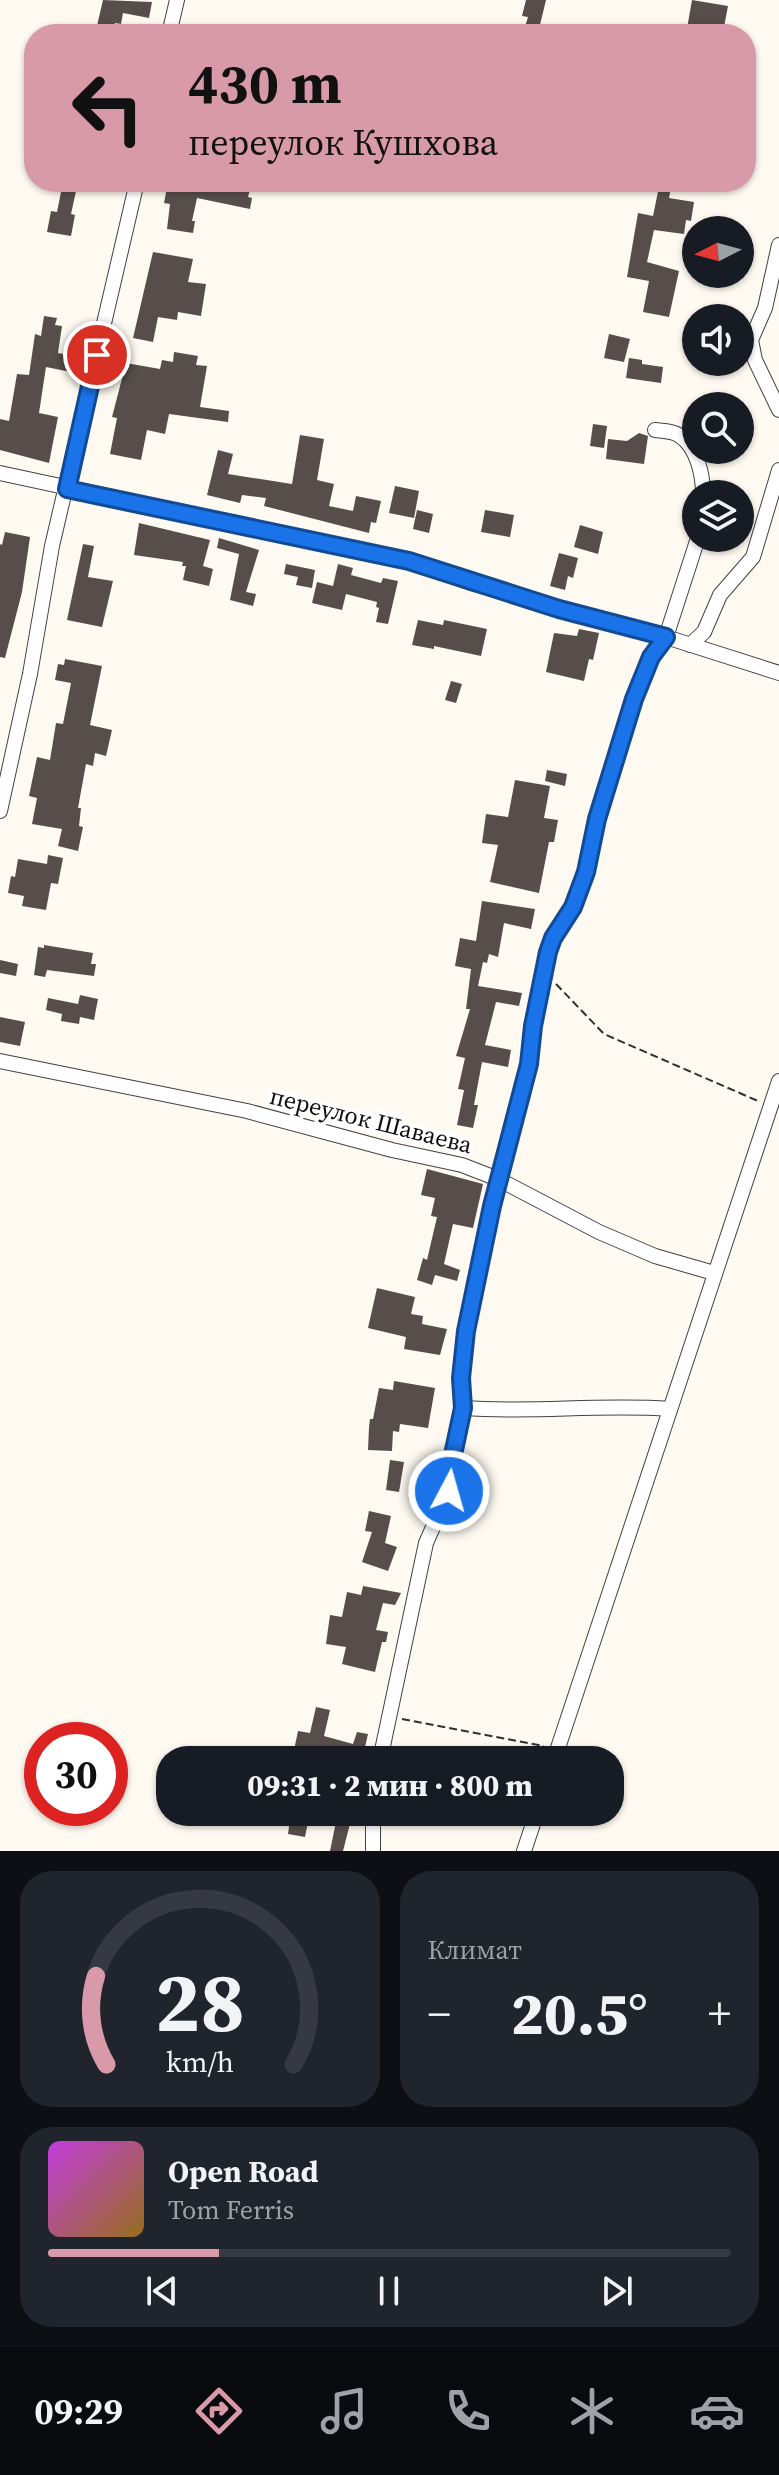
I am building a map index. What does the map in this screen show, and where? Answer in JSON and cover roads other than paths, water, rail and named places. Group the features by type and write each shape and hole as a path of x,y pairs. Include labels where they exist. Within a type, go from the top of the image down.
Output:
{"street":[{"path":"171,24 177,0"},
{"path":"0,811 30,674 52,546 135,192"},
{"path":"779,245 768,298 751,340 755,360 779,410"},
{"path":"655,430 679,435 690,446 697,458 701,480"},
{"path":"690,645 704,632 720,595 753,557 779,470"},
{"path":"0,473 409,561 559,609 666,637 779,673"},
{"path":"383,1746 426,1543 449,1491 451,1464 463,1408 463,1346 498,1179 529,1064 533,1026 553,938 573,907 586,872 597,819 630,709 651,657 666,637 693,552"},
{"name":"переулок Шаваева","path":"0,1061 247,1111 392,1150 462,1165 498,1179 575,1221 626,1244 714,1273"},
{"path":"559,1746 779,1081"},
{"path":"463,1408 535,1411 594,1406 670,1409"},
{"path":"373,1826 373,1851"},
{"path":"524,1851 532,1826"}]}
